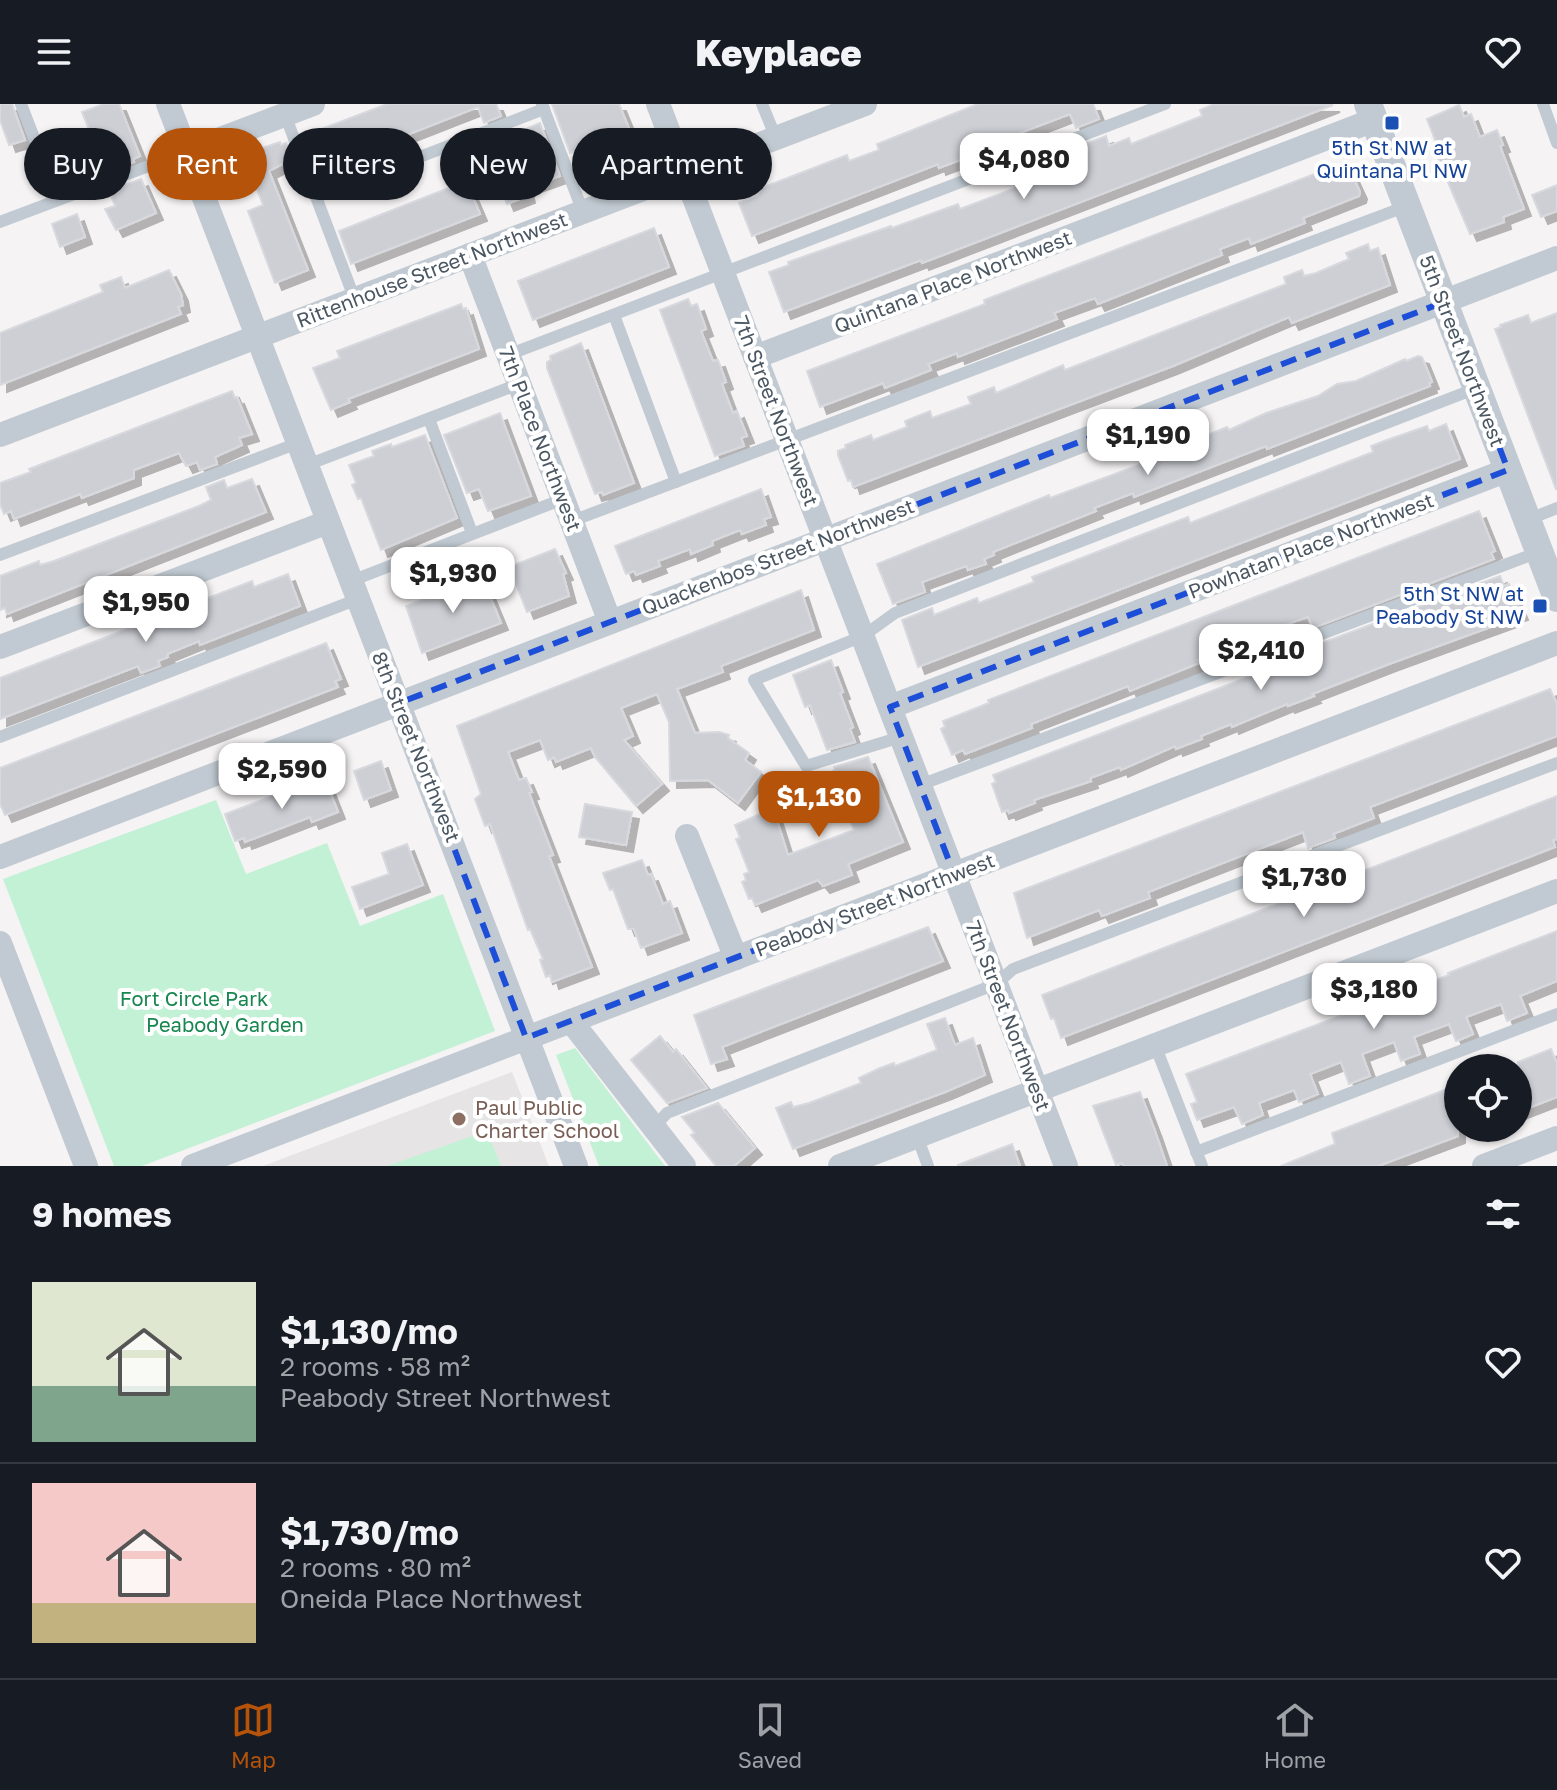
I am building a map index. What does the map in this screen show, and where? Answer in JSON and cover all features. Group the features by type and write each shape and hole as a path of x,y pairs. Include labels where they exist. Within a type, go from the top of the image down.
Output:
{"street":[{"name":"8th Street Northwest","path":"168,104 177,128"},
{"path":"240,128 283,109 313,104"},
{"name":"7th Street Northwest","path":"658,104 667,128"},
{"name":"Rittenhouse Street Northwest","path":"772,140 865,104"},
{"name":"5th Street Northwest","path":"1371,112 1557,598"},
{"name":"Quintana Place Northwest","path":"755,357 1371,112"},
{"name":"8th Street Northwest","path":"205,200 576,1166"},
{"name":"Rittenhouse Street Northwest","path":"0,435 614,200"},
{"name":"7th Street Northwest","path":"695,200 1066,1166"},
{"name":"7th Place Northwest","path":"470,255 610,622"},
{"name":"Quackenbos Street Northwest","path":"0,857 1557,258"},
{"name":"Powhatan Place Northwest","path":"890,707 1508,470"},
{"path":"0,647 328,522"},
{"name":"Peabody Street Northwest","path":"193,1166 1557,643"},
{"path":"687,836 736,958"},
{"path":"840,1166 1557,891"},
{"path":"0,943 86,1166"},
{"path":"571,1021 684,1166"},
{"path":"1484,1166 1557,1138"}],"lane":[{"path":"21,104 30,128"},
{"path":"762,104 776,138"},
{"path":"508,355 1165,104"},
{"path":"1543,104 1557,143"},
{"path":"424,154 543,106 583,212"},
{"path":"283,109 290,128"},
{"path":"0,222 58,200"},
{"path":"317,200 355,300"},
{"path":"0,737 354,590 472,533 676,482 1407,206"},
{"path":"614,315 676,482"},
{"path":"0,555 302,454 429,419 519,384"},
{"path":"901,737 806,766 754,680 863,636 895,613 1477,388"},
{"path":"429,419 472,533"},
{"path":"1527,520 1557,508"},
{"path":"920,785 1539,552"},
{"path":"654,1127 667,1113 996,984 1013,969 1557,763"},
{"path":"1196,1152 1557,1014"},
{"path":"1155,1045 1202,1166"},
{"path":"917,1136 928,1166"}],"highlighted area":[{"path":"1444,302 1508,470 890,707 954,874 526,1038 399,703"}],"shaded area":[{"name":"Paul Public Charter School","path":"512,1072 549,1166 263,1166"}],"green space":[{"name":"Fort Circle Park","path":"216,800 246,874 327,843 360,926 443,894 495,1031 142,1166 114,1166 3,879"},
{"path":"575,1048 665,1166 599,1166 556,1055"},
{"path":"487,1131 501,1166 387,1166"}],"building":[{"path":"0,104 12,104 24,140 9,145 0,120"},
{"path":"104,104 119,104 129,128 88,128 82,112"},
{"path":"387,104 496,104 501,116 484,123 478,107 424,128 324,128"},
{"path":"552,104 619,104 629,128 572,128 570,153"},
{"path":"978,104 1093,104 1099,119 1076,128 1070,114 962,155 963,159 939,168 938,164 752,236 739,203 772,200 772,184 847,155 849,161 879,150 877,144"},
{"path":"1214,104 1333,105 922,263 921,260 784,312 769,272 789,265 788,262 958,204 960,209 1076,165 1073,158 1085,154 1082,145 1106,136 1109,146 1129,138 1131,144 1202,116 1200,110"},
{"path":"1459,105 1464,117 1471,114 1480,137 1497,130 1524,209 1503,217 1504,222 1470,234 1436,154 1440,153 1427,119"},
{"path":"131,134 140,156 133,159 131,163"},
{"path":"280,142 283,144 283,164 269,171 308,270 275,283 248,211 263,205 261,200 267,200 267,146"},
{"path":"1346,162 1359,196 1303,218 1305,223 1251,244 1249,238 1220,249 1222,255 1098,304 1095,298 1054,313 1057,319 958,357 957,353 928,364 931,370 885,388 883,383 820,407 807,371"},
{"path":"141,179 147,200 150,200 156,213 116,230 105,209 115,206 113,200 131,200 131,183"},
{"path":"1557,185 1557,211 1541,217 1532,195"},
{"path":"440,191 440,200 474,200 480,214 351,264 339,231"},
{"path":"77,214 85,237 60,247 52,224"},
{"path":"654,228 669,267 533,320 518,281"},
{"path":"1368,244 1370,251 1378,248 1390,285 1292,323 1289,317 1173,366 853,487 851,480 848,481 838,455 838,451 846,448 845,445 871,435 873,440 907,427 905,421 930,411 932,418 971,404 968,397 994,387 996,393 1063,365 1065,370 1286,284 1284,277 1302,270 1304,276 1316,273 1349,259 1346,253"},
{"path":"169,270 181,294 183,305 178,307 181,314 0,385 0,333 103,292 100,285 121,277 125,288"},
{"path":"688,299 691,306 697,304 706,329 701,331 713,361 718,360 726,382 722,384 733,413 737,411 747,436 741,438 744,446 715,456 660,310"},
{"path":"461,304 463,309 466,308 479,349 348,399 350,402 331,410 313,368 340,358 337,351"},
{"path":"1557,313 1556,489 1495,329 1528,315 1531,323"},
{"path":"581,343 634,483 603,495 602,492 595,494 547,368 550,356"},
{"path":"1422,357 1432,382 1430,386 1267,449 1266,446 1134,497 1133,493 1094,508 1096,511 993,552 994,555 984,559 986,564 968,570 966,566 922,582 925,592 893,604 877,564 1049,495 1050,498 1139,465 1143,457 1150,460 1227,427 1229,430 1266,413 1318,396 1337,384 1356,381"},
{"path":"232,391 252,434 239,438 242,445 215,457 217,464 200,470 197,462 186,466 179,453 134,470 134,478 82,498 80,494 14,519 11,511 4,514 0,504 0,483"},
{"path":"500,413 531,496 488,511 479,489 467,493 444,435"},
{"path":"1446,424 1460,459 918,667 902,620 932,608 934,615 977,598 979,603 1034,582 1032,577 1159,528 1188,517 1190,523 1373,452 1371,446 1384,441 1427,426 1429,431"},
{"path":"425,435 457,518 381,550 361,498 358,499 352,485 356,483 349,465 374,456 372,451"},
{"path":"252,479 266,512 7,614 5,608 0,610 0,576 39,561 40,565 54,561 199,506 211,500 206,487 224,480 227,488"},
{"path":"761,489 771,517 764,519 766,525 742,534 740,530 712,541 713,545 691,554 690,549 658,561 660,566 636,575 634,571 626,574 615,546"},
{"path":"1479,511 1495,551 1491,553 1494,559 1313,628 1308,617 1293,622 1197,660 1199,663 1130,691 1128,686 1031,724 1032,728 965,754 963,750 952,755 941,729 945,727 943,721 989,703 988,700"},
{"path":"555,549 566,573 563,574 569,596 527,612 509,567"},
{"path":"288,574 300,606 200,645 199,641 167,654 168,657 158,661 160,666 141,673 138,666 0,719 0,678 252,581 254,587"},
{"path":"1500,576 1504,586 1509,584 1521,613 1512,616 1513,619 1389,664 1232,727 1231,724 1201,736 1202,739 1176,749 1175,746 1121,770 1120,767 1090,778 1091,781 1034,800 1035,803 1009,813 1008,810 1002,812 992,784 996,782 993,775 1321,649 1319,644"},
{"path":"482,577 501,623 422,653 406,606"},
{"path":"801,590 814,630 721,666 723,672 677,689 695,733 719,732 729,735 728,738 749,753 745,760 761,772 738,803 708,780 670,781 669,722 657,694 621,708 633,736 624,740 662,784 636,806 591,748 556,762 554,757 548,760 540,740 508,752 519,780 526,778 532,792 529,793 553,855 549,856 592,967 552,982 550,975 546,977 540,960 543,959 528,930 490,824 485,826 475,799 481,794 457,726"},
{"path":"326,643 341,679 335,681 338,687 5,815 0,804 0,768"},
{"path":"831,660 843,692 840,693 853,727 850,729 855,742 827,750 810,705 805,707 793,675"},
{"path":"1550,689 1557,704 1557,736 1370,807 1374,818 1333,834 1335,838 1308,848 1303,832 1148,892 1150,898 1102,916 1099,910 1027,938 1014,893"},
{"path":"868,757 903,842 848,864 852,875 823,886 818,880 755,905 742,882 746,880 744,874 749,872 736,839 740,838 735,825 773,808 788,855 854,830 831,772 835,770 834,767"},
{"path":"381,761 391,790 364,800 354,771"},
{"path":"325,779 338,812 312,822 310,817 245,842 244,838 235,841 225,814"},
{"path":"1557,796 1555,847 1061,1038 1054,1018 1051,1019 1042,995"},
{"path":"585,804 632,812 626,845 579,837"},
{"path":"407,844 423,885 360,909 352,887 389,874 382,853"},
{"path":"642,860 663,904 670,901 682,933 641,948 634,929 628,929 613,889 610,890 603,873"},
{"path":"928,927 943,961 722,1047 727,1059 711,1064 694,1015"},
{"path":"1557,931 1557,981 1520,996 1527,1013 1507,1021 1501,1004 1466,1017 1473,1034 1456,1041 1449,1024 1414,1037 1420,1054 1401,1061 1394,1042 1362,1054 1370,1076 1349,1084 1341,1062 1310,1074 1318,1094 1299,1102 1294,1090 1259,1103 1263,1115 1242,1124 1234,1107 1197,1120 1191,1104 1197,1102 1186,1074"},
{"path":"945,1018 955,1045 973,1038 985,1075 793,1149 776,1108 791,1102 793,1107 809,1103 861,1083 859,1078 880,1068 894,1063 895,1066 937,1050 927,1024"},
{"path":"660,1036 673,1052 676,1049 707,1088 667,1103 631,1060"},
{"path":"1551,1049 1557,1063 1557,1097 1532,1107 1532,1056"},
{"path":"1444,1090 1444,1141 1378,1166 1281,1166 1335,1144 1332,1133"},
{"path":"1140,1092 1167,1166 1116,1165 1093,1106"},
{"path":"718,1103 755,1148 734,1166 716,1166 691,1135 695,1133 682,1117"},
{"path":"1012,1144 1020,1166 958,1166 958,1165"}],"place":[{"name":"5th St NW at Quintana Pl NW","path":"1392,123"},
{"name":"5th St NW at Peabody St NW","path":"1540,606"},
{"name":"Paul Public Charter School","path":"459,1119"}],"park label":[{"name":"Peabody Garden","path":"225,1025"}]}
